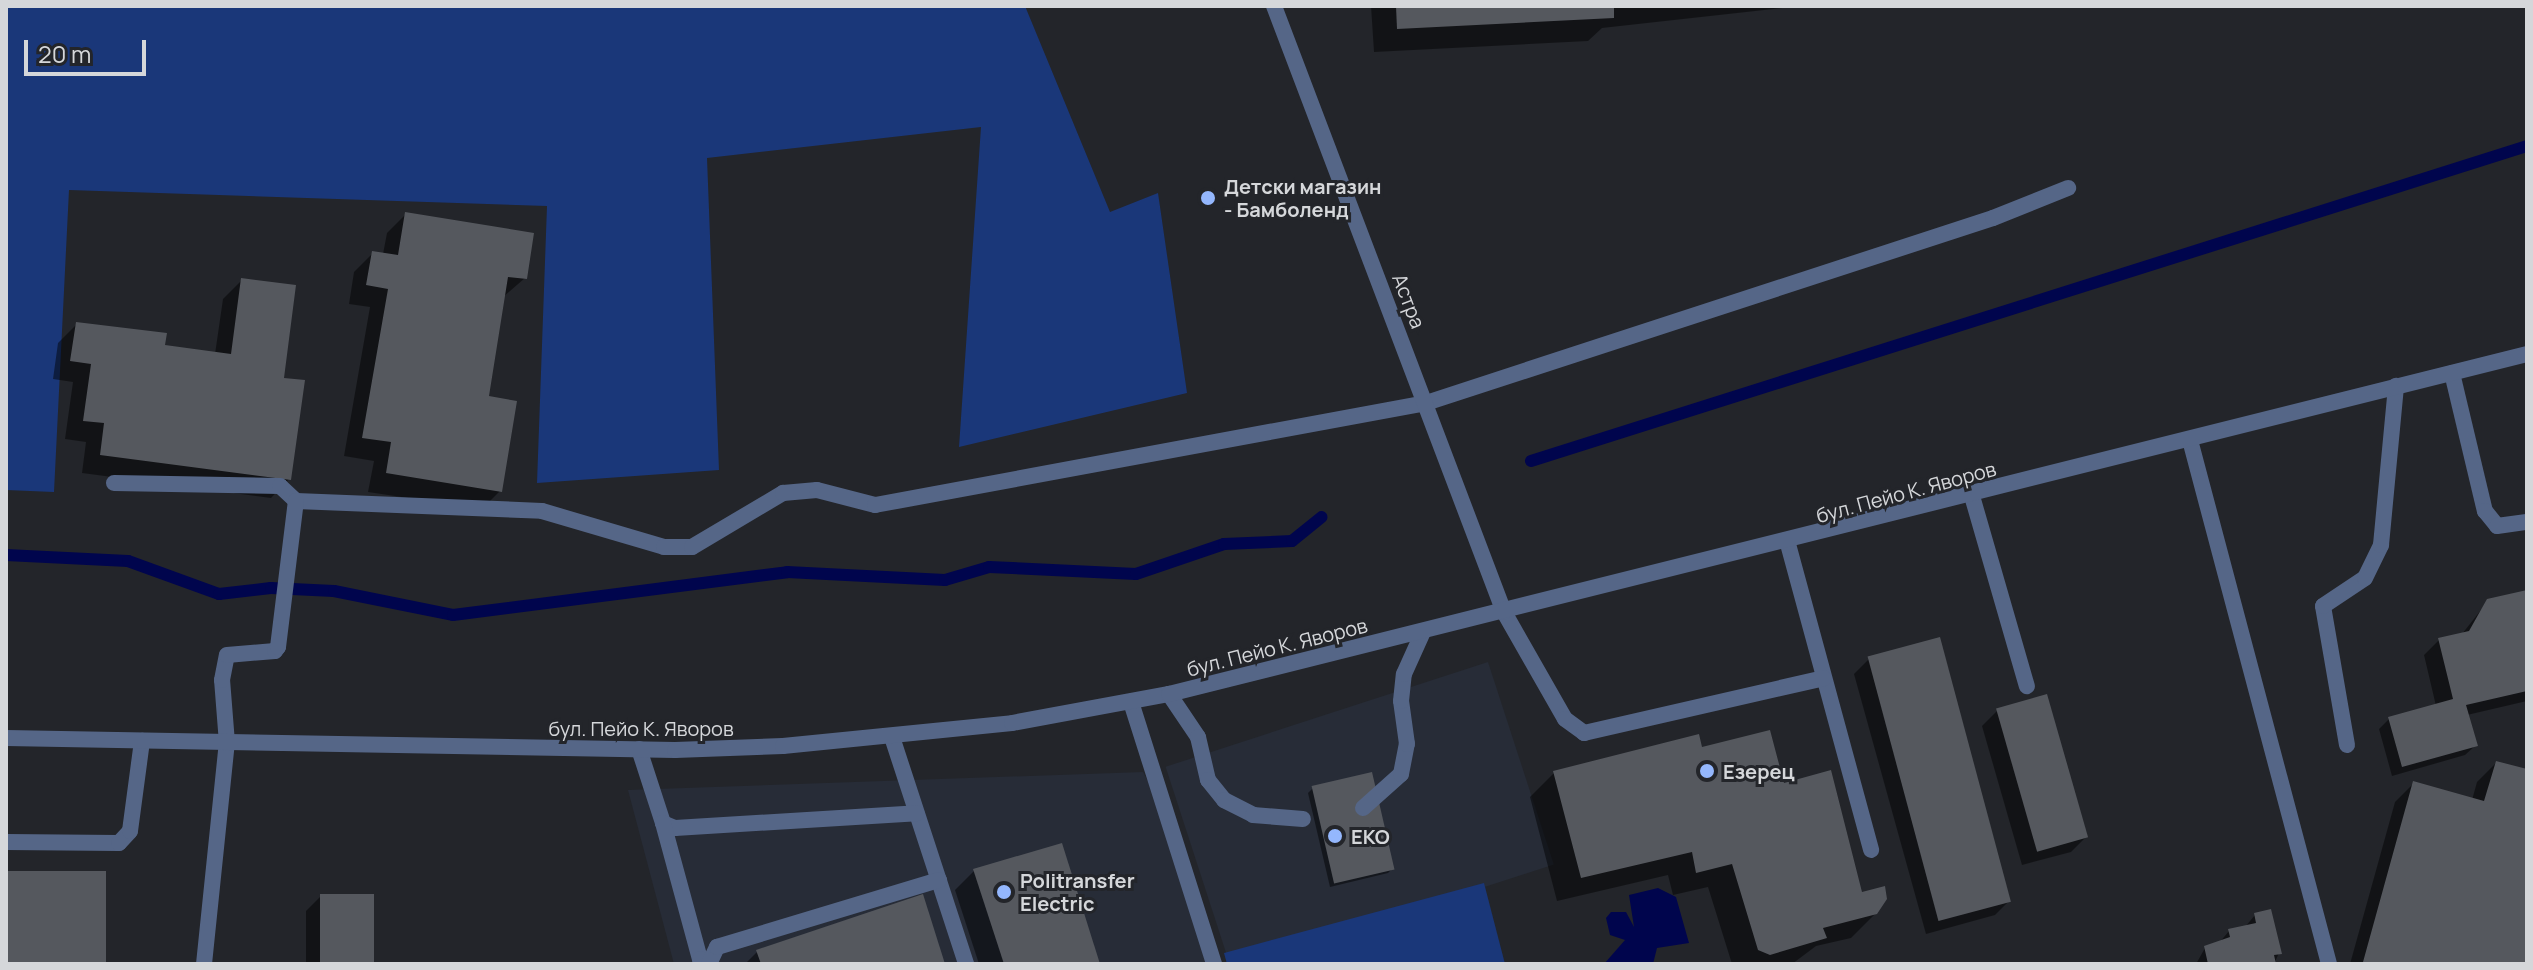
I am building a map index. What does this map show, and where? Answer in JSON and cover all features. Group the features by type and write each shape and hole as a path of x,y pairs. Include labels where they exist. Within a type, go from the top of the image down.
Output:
{"street":[{"name":"Астра","path":"1274,6 1504,612 1565,719 1584,733 1824,678"},
{"path":"114,483 280,486 296,501 542,511 664,547 692,547 783,493 817,490 875,505 1426,403 1993,218 2068,188"},
{"name":"бул. Пейо К. Яворов","path":"6,738 639,749 892,737 1131,702 1788,544 2527,354"},
{"path":"2452,373 2485,511 2497,526 2527,522"},
{"path":"2347,745 2323,606 2365,578 2381,545 2396,386"},
{"path":"2190,440 2329,964"},
{"path":"1972,496 2027,686"},
{"path":"204,964 227,743 222,680 227,655 275,651 278,647 296,501"},
{"path":"1788,544 1871,850"},
{"path":"1363,808 1401,774 1407,744 1401,701 1404,674 1423,632"},
{"path":"1169,694 1198,737 1208,780 1224,800 1253,815 1303,819"},
{"path":"1131,702 1214,964"},
{"path":"892,737 966,964"},
{"path":"6,842 119,843 130,831 142,741"},
{"path":"639,749 663,823 700,959 708,963 717,947 939,880"},
{"path":"663,823 675,828 917,813"}],"shaded area":[{"path":"6,6 1025,6 1110,212 1158,193 1187,393 959,447 981,127 707,158 719,470 537,483 547,206 69,190 54,492 6,490"},
{"path":"1488,662 1554,865 1248,964 1230,964 1166,767"},
{"path":"1143,772 1166,815 1213,964 674,964 628,790"},
{"path":"1484,883 1505,964 1227,964 1224,953"},
{"path":"1658,888 1676,897 1689,943 1657,948 1653,964 1604,964 1625,940 1610,935 1606,918 1611,912 1626,912 1634,927 1629,895"}],"building":[{"path":"1396,6 1614,6 1614,18 1397,29"},
{"path":"405,212 534,233 527,279 508,277 489,396 517,401 502,492 386,473 391,442 362,438 388,289 366,285 372,251 398,255"},
{"path":"241,278 296,285 284,378 305,380 291,480 100,455 104,423 83,421 91,364 70,361 76,322 167,333 165,345 231,354"},
{"path":"2527,590 2527,691 2466,705 2478,746 2402,767 2388,717 2453,699 2438,638 2469,631 2487,599"},
{"path":"1940,637 2011,902 1938,921 1868,656"},
{"path":"2047,694 2088,837 2037,852 1996,709"},
{"path":"1770,730 1784,783 1831,770 1862,892 1885,886 1887,899 1877,914 1823,928 1827,938 1770,955 1758,950 1732,864 1696,873 1692,852 1581,878 1553,771 1699,734 1702,747"},
{"path":"2496,761 2527,769 2527,964 2363,962 2413,781 2484,801"},
{"path":"1372,772 1394,869 1334,883 1312,786"},
{"path":"1062,843 1100,964 1004,964 973,869"},
{"path":"6,871 106,871 106,964 6,964"},
{"path":"320,894 374,894 374,964 320,964"},
{"path":"923,894 945,964 761,964 756,950"},
{"path":"2271,909 2282,954 2274,955 2276,964 2208,964 2204,946 2230,937 2228,929 2256,923 2254,913"}],"waterway":[{"path":"1531,461 2527,146"},
{"path":"6,555 128,561 219,594 271,588 334,591 453,615 787,572 945,580 989,567 1136,574 1224,544 1292,541 1322,517"}],"place":[{"name":"Детски магазин - Бамболенд","path":"1208,198"},
{"name":"Езерец","path":"1707,771"},
{"name":"EKO","path":"1335,836"},
{"name":"Politransfer Electric","path":"1004,892"}]}
